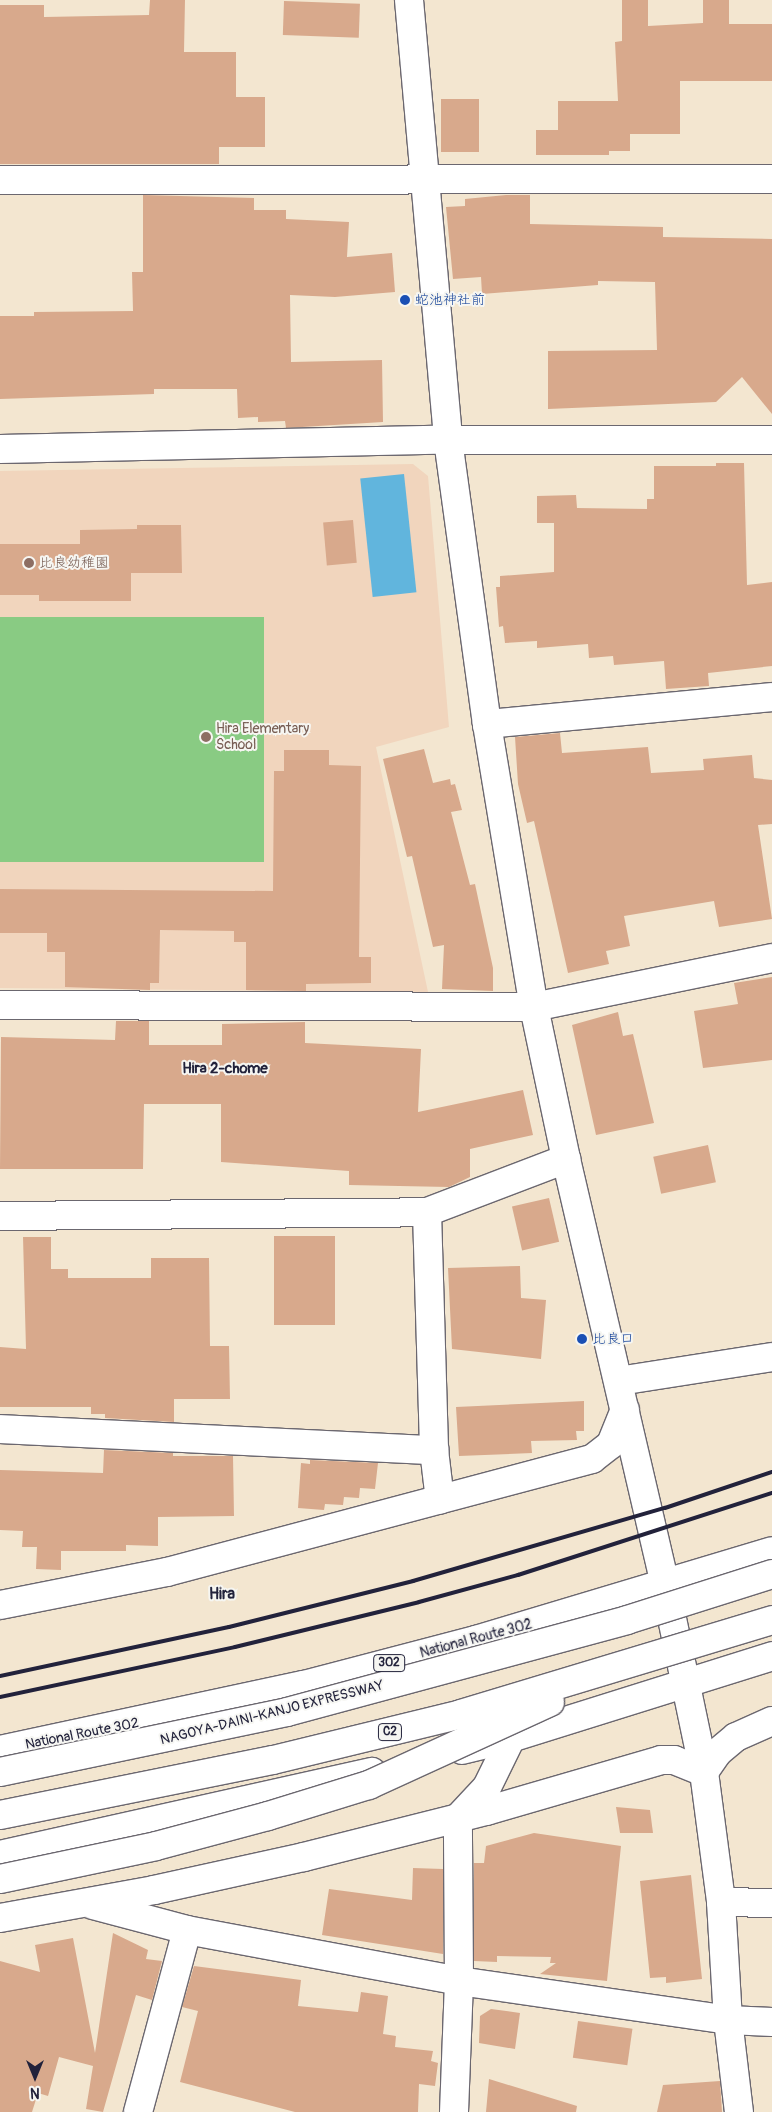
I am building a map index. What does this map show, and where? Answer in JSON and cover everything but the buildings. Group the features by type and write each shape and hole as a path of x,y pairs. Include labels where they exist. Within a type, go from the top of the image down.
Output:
{"main road":[{"path":"409,0 427,180 448,440 487,724 534,1007 566,1159 665,1585 704,1772 721,1902 728,2020 739,2112"},
{"path":"0,180 772,179"},
{"path":"0,449 448,440 772,440"},
{"path":"487,724 772,697"},
{"path":"0,1005 534,1007 772,958"},
{"path":"0,1216 427,1212 566,1159"},
{"path":"427,1212 434,1450 440,1500"},
{"path":"619,1382 772,1357"},
{"path":"0,1605 168,1572 592,1459 611,1444 625,1410"},
{"path":"0,1429 434,1450"},
{"name":"National Route 302","path":"0,1750 304,1685 665,1585 772,1551"},
{"name":"NAGOYA-DAINI-KANJO EXPRESSWAY","path":"0,1772 287,1712 627,1620 772,1574"},
{"name":"C2","path":"0,1816 282,1758 461,1714 625,1666 772,1620"},
{"path":"0,1855 336,1781 511,1738 687,1685 772,1656"},
{"path":"0,1879 156,1846 268,1816 369,1784 457,1747 625,1666"},
{"path":"704,1772 718,1752 736,1737 772,1721"},
{"path":"454,2112 458,1981 458,1818 487,1787 511,1738"},
{"path":"0,1918 87,1904 304,1857 458,1818 660,1760 674,1760 704,1772"},
{"path":"721,1902 772,1903"},
{"path":"87,1904 187,1930 458,1981 728,2020 772,2022"},
{"path":"138,2112 187,1930"}],"shaded area":[{"name":"Hira Elementary School","path":"413,464 428,476 449,727 376,747 428,992 0,988 0,471"}],"green space":[{"path":"0,617 264,617 264,862 0,862"}],"water":[{"path":"404,474 416,592 373,597 360,479"}],"railway":[{"path":"0,1676 229,1627 413,1581 665,1508 772,1472"},
{"path":"0,1697 235,1647 419,1602 518,1575 772,1493"}],"place":[{"name":"蛇池神社前","path":"405,300"},
{"name":"比良幼稚園","path":"29,563"},
{"name":"Hira Elementary School","path":"206,737"},
{"name":"比良口","path":"582,1339"}],"district":[{"name":"Hira 2-chome","path":"225,1069"},
{"name":"Hira","path":"222,1594"}]}
